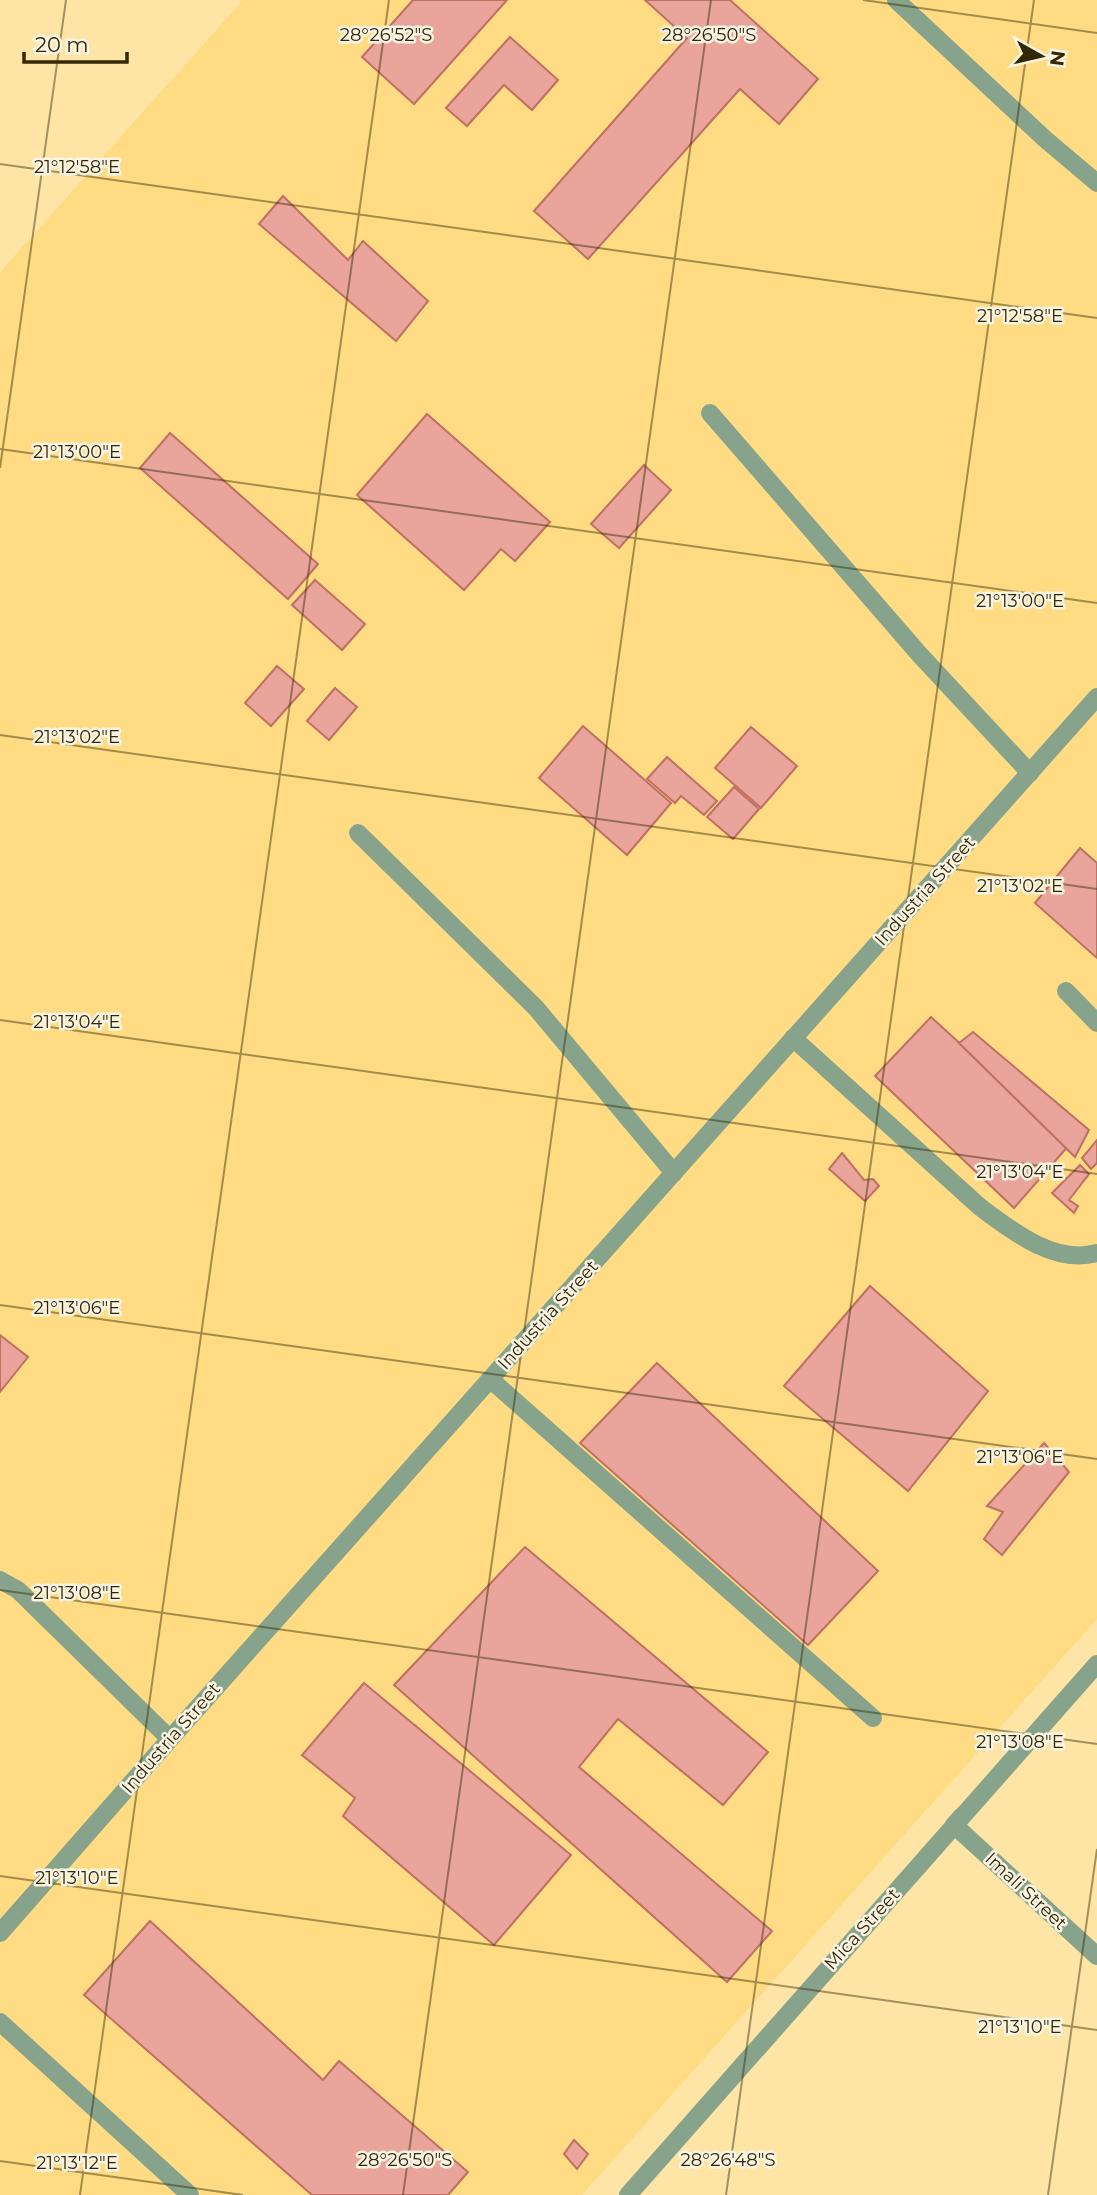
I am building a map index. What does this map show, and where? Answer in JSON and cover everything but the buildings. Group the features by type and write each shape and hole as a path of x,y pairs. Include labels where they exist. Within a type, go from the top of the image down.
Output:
{"street":[{"path":"896,0 1045,139 1095,177"},
{"path":"710,413 920,655 1030,773"},
{"name":"Industria Street","path":"0,1933 1097,697"},
{"path":"358,832 536,1009 674,1173"},
{"path":"1066,990 1097,1023"},
{"path":"793,1038 980,1208 1007,1227 1050,1250 1078,1257 1097,1254"},
{"path":"490,1380 873,1718"},
{"path":"0,1580 18,1590 170,1739"},
{"name":"Mica Street","path":"628,2195 1097,1664"},
{"name":"Imali Street","path":"959,1820 1097,1956"},
{"path":"0,2022 190,2195"}],"shaded area":[{"path":"243,0 1097,0 1097,1619 582,2195 0,2195 0,272"}]}
